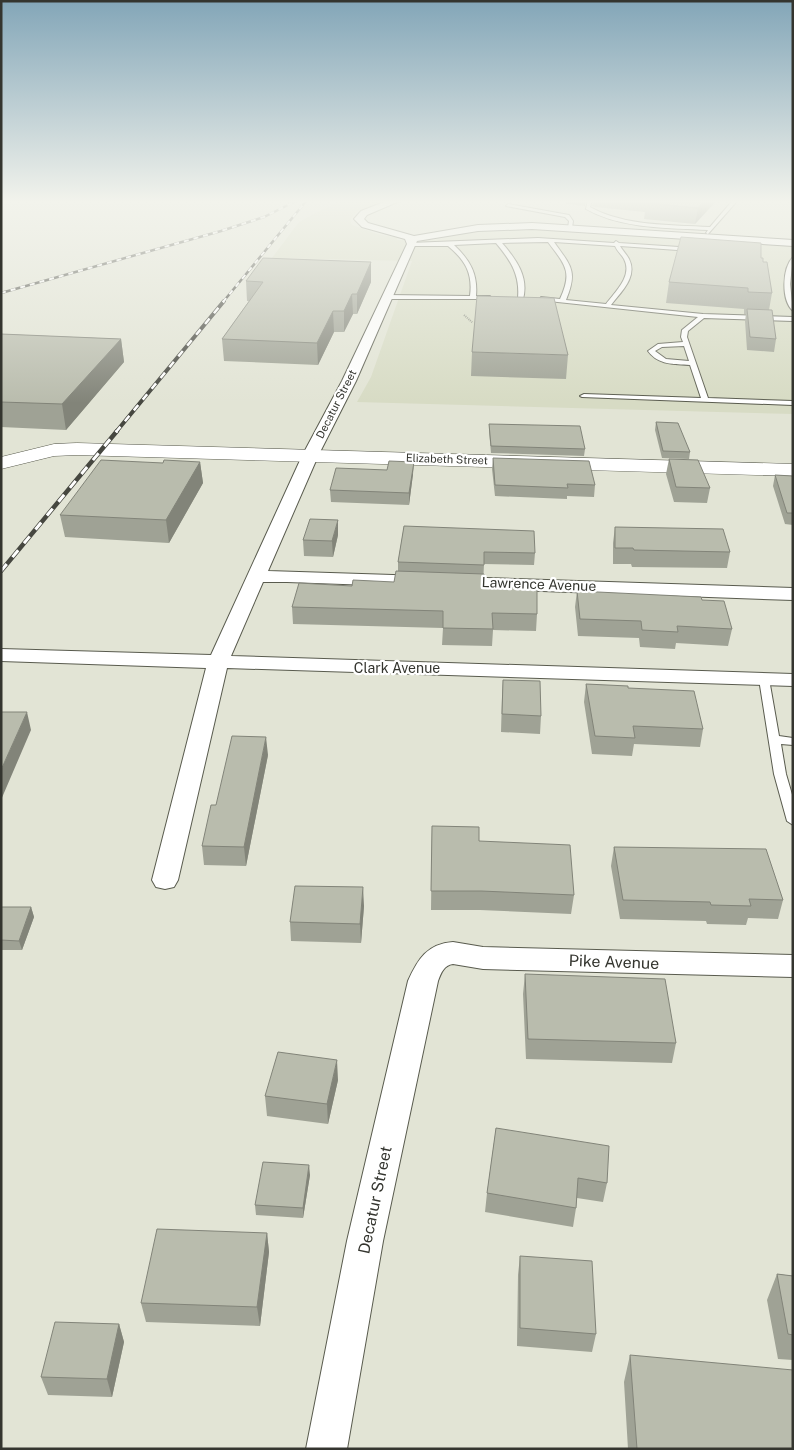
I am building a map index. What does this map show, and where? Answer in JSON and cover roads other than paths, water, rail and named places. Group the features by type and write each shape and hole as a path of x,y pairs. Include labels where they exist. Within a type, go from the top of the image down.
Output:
{"street":[{"name":"Decatur Street","path":"165,880 218,662 310,456 349,381 400,268"},
{"name":"Elizabeth Street","path":"1,462 54,450 101,450 793,470"},
{"name":"Lawrence Avenue","path":"256,577 287,576 549,584 793,594"},
{"name":"Clark Avenue","path":"1,656 793,680"},
{"name":"Pike Avenue","path":"436,957 454,953 482,958 793,966"},
{"name":"Decatur Street","path":"326,1449 365,1241 422,981 428,966 436,957"}],"lane":[{"path":"470,268 475,283 473,298"},
{"path":"517,268 521,282 521,298"},
{"path":"563,300 572,280 570,268"},
{"path":"607,306 625,283 628,268"},
{"path":"790,268 786,280 787,294 793,309"},
{"path":"387,296 498,298"},
{"path":"514,298 529,298"},
{"path":"537,299 563,300 703,316 793,319"},
{"path":"703,316 685,330 684,337 691,363 705,400"},
{"path":"686,344 660,345 651,351 654,356 661,359 691,363"},
{"path":"584,396 793,403"},
{"path":"764,679 774,739 787,775 793,821"},
{"path":"774,739 793,742"}],"railway":[{"path":"1,293 91,268"},
{"path":"223,302 251,268"},
{"path":"116,432 224,301"},
{"path":"1,571 117,431"}]}
